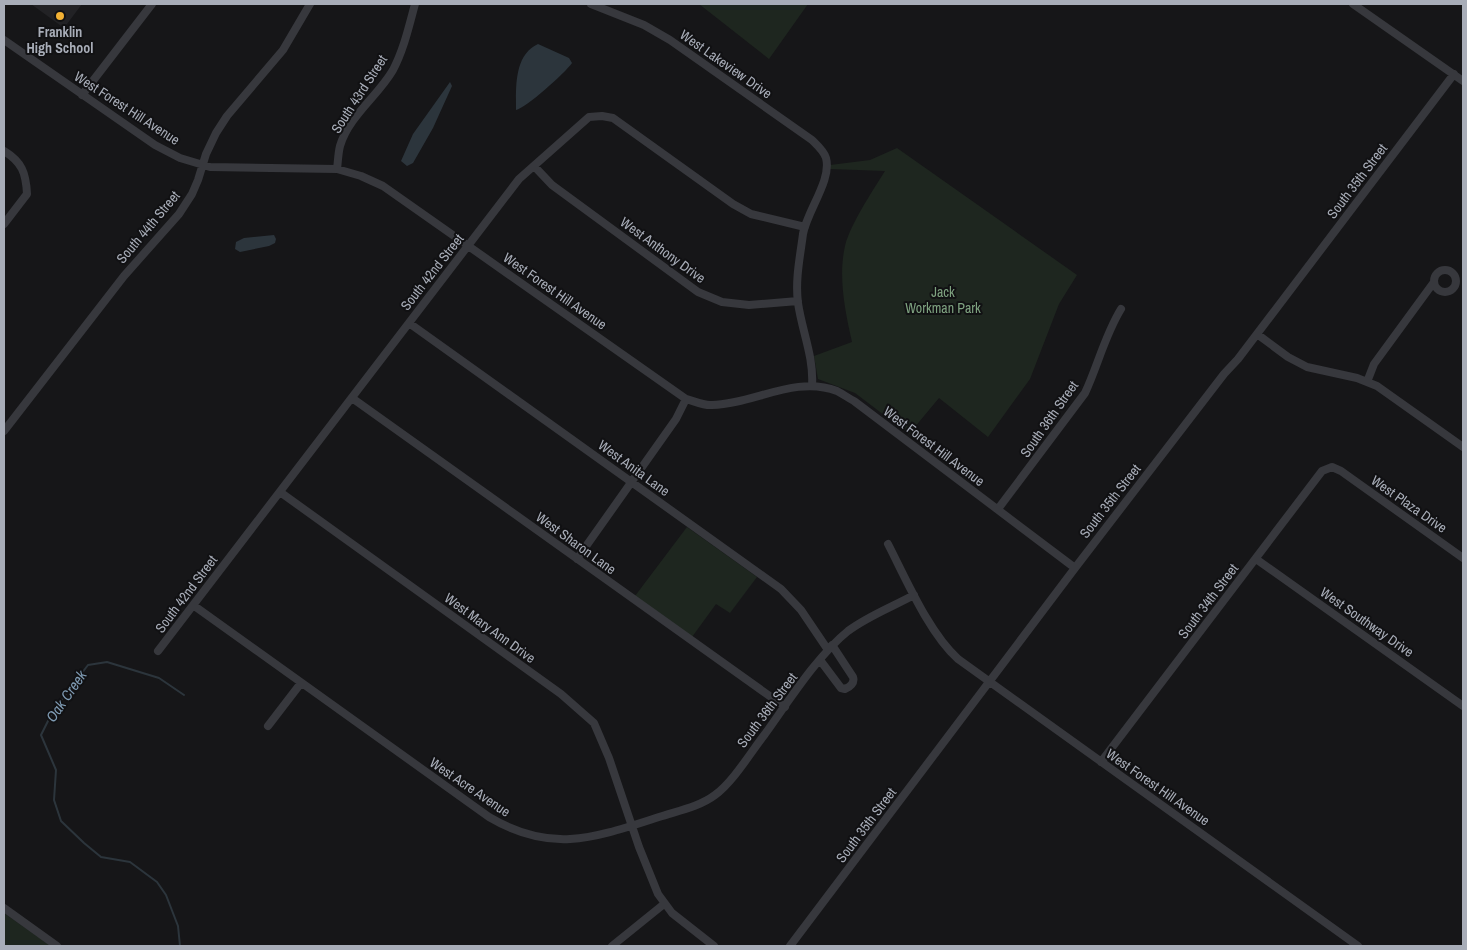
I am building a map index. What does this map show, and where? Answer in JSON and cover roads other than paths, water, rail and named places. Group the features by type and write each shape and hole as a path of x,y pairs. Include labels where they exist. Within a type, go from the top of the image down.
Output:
{"street":[{"path":"82,95 152,4"},
{"name":"South 44th Street","path":"4,431 118,282 179,214 192,194 216,133 228,116 277,59 296,31 310,4"},
{"name":"South 43rd Street","path":"337,169 341,146 346,133 392,70 404,45 415,4"},
{"name":"West Lakeview Drive","path":"591,4 644,25 670,40 812,140 822,150 826,158 826,176 804,227"},
{"path":"1353,4 1463,81"},
{"name":"West Forest Hill Avenue","path":"4,40 155,145 180,158 204,165 244,168 337,169 361,176 383,186 686,399 710,406 742,402 784,389 812,386 837,391 854,401 1074,568"},
{"name":"South 35th Street","path":"790,946 1074,568 1224,374 1258,334 1454,74"},
{"name":"South 42nd Street","path":"158,651 519,179 589,117 602,116 613,118 732,204 751,214 804,227"},
{"path":"4,151 15,158 26,177 27,194 4,224"},
{"name":"West Anthony Drive","path":"534,166 552,185 698,292 722,302 749,305 798,301"},
{"path":"804,227 798,268 798,301 803,331 811,359 812,386"},
{"path":"1367,382 1374,364 1434,282"},
{"name":"South 36th Street","path":"998,509 1085,393 1095,372 1111,325 1121,309"},
{"name":"West Anita Lane","path":"409,323 789,595 853,677 850,686 845,689 841,688 820,660"},
{"path":"1258,334 1288,357 1307,367 1357,378 1377,386 1463,447"},
{"name":"West Sharon Lane","path":"352,398 785,707"},
{"path":"577,559 676,419 686,399"},
{"name":"South 34th Street","path":"1101,762 1322,471 1332,467 1341,471"},
{"name":"West Plaza Drive","path":"1341,471 1463,558"},
{"name":"West Mary Ann Drive","path":"280,492 561,694 594,723 632,826"},
{"name":"West Forest Hill Avenue","path":"888,544 914,596 952,654 989,683 1358,946"},
{"name":"West Southway Drive","path":"1256,559 1463,706"},
{"name":"South 36th Street","path":"632,826 695,806 715,795 737,772 830,648 848,631 863,621 914,596"},
{"name":"West Acre Avenue","path":"193,606 489,817 514,830 541,838 576,840 632,826"},
{"path":"268,726 301,683"},
{"path":"632,826 653,884 664,904 714,946"},
{"path":"612,946 664,904"},
{"path":"4,908 57,946"}],"waterway":[{"name":"Oak Creek","path":"180,946 178,926 166,895 157,882 130,862 101,857 61,821 54,800 56,770 41,735 53,711 88,665 107,662 159,678 184,695"}],"place":[{"name":"Franklin High School","path":"60,16"}],"park label":[{"name":"Jack Workman Park","path":"943,300"}]}
